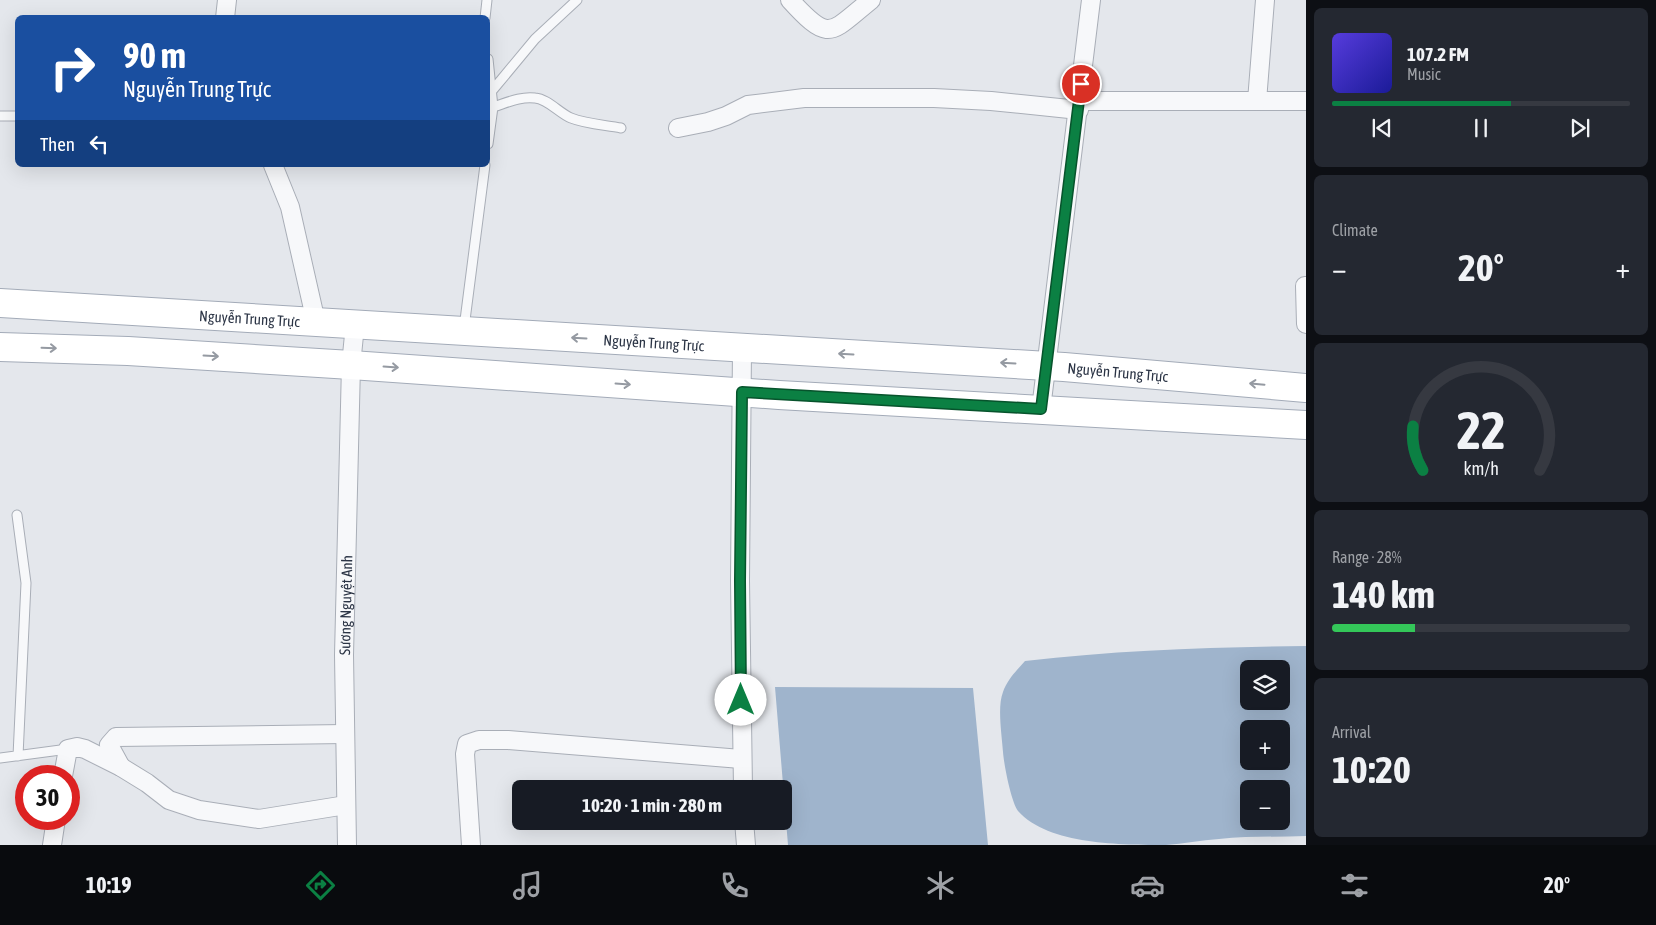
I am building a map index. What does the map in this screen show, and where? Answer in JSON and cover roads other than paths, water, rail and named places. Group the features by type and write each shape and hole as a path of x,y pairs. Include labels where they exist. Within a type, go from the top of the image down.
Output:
{"main road":[{"name":"Nguyễn Trung Trực","path":"0,303 1046,366 1306,387"},
{"path":"311,362 316,322"},
{"path":"0,347 128,351 351,364 742,392 1306,425"}],"street":[{"path":"225,15 227,0"},
{"path":"790,0 809,21 822,29 835,29 872,0"},
{"path":"1041,409 1091,0"},
{"path":"1257,101 1265,0"},
{"path":"678,128 708,122 726,116 748,105 804,98 934,98 1079,105 1306,101"},
{"path":"274,167 290,207 316,322"},
{"path":"1305,286 1306,324"},
{"name":"Sương Nguyệt Anh","path":"347,845 344,655 351,364 355,325"},
{"path":"742,348 740,581 742,780"},
{"path":"121,767 109,745 116,737 345,734"},
{"path":"471,845 464,754 467,744 479,740 508,740 741,759"},
{"path":"65,765 68,749 77,747 85,749 121,767 147,783 169,800 199,810 226,815 259,819 346,805"},
{"path":"52,845 54,830"},
{"path":"745,830 746,845"}],"lane":[{"path":"485,15 487,0"},
{"path":"491,92 535,39 578,0"},
{"path":"490,81 493,107 490,129"},
{"path":"493,107 528,98 536,98 543,100 558,112 573,119 621,128"},
{"path":"0,116 15,116"},
{"path":"463,331 485,167"},
{"path":"17,515 26,583 18,756"},
{"path":"0,758 68,749"}],"water":[{"path":"1306,646 1306,836 1230,838 1166,845 1108,843 1067,837 1048,831 1031,822 1018,811 1010,791 1005,765 1000,705 1007,683 1025,661 1201,648"},
{"path":"775,687 973,688 988,845 788,845 787,830 792,830 792,780 783,780"}]}
